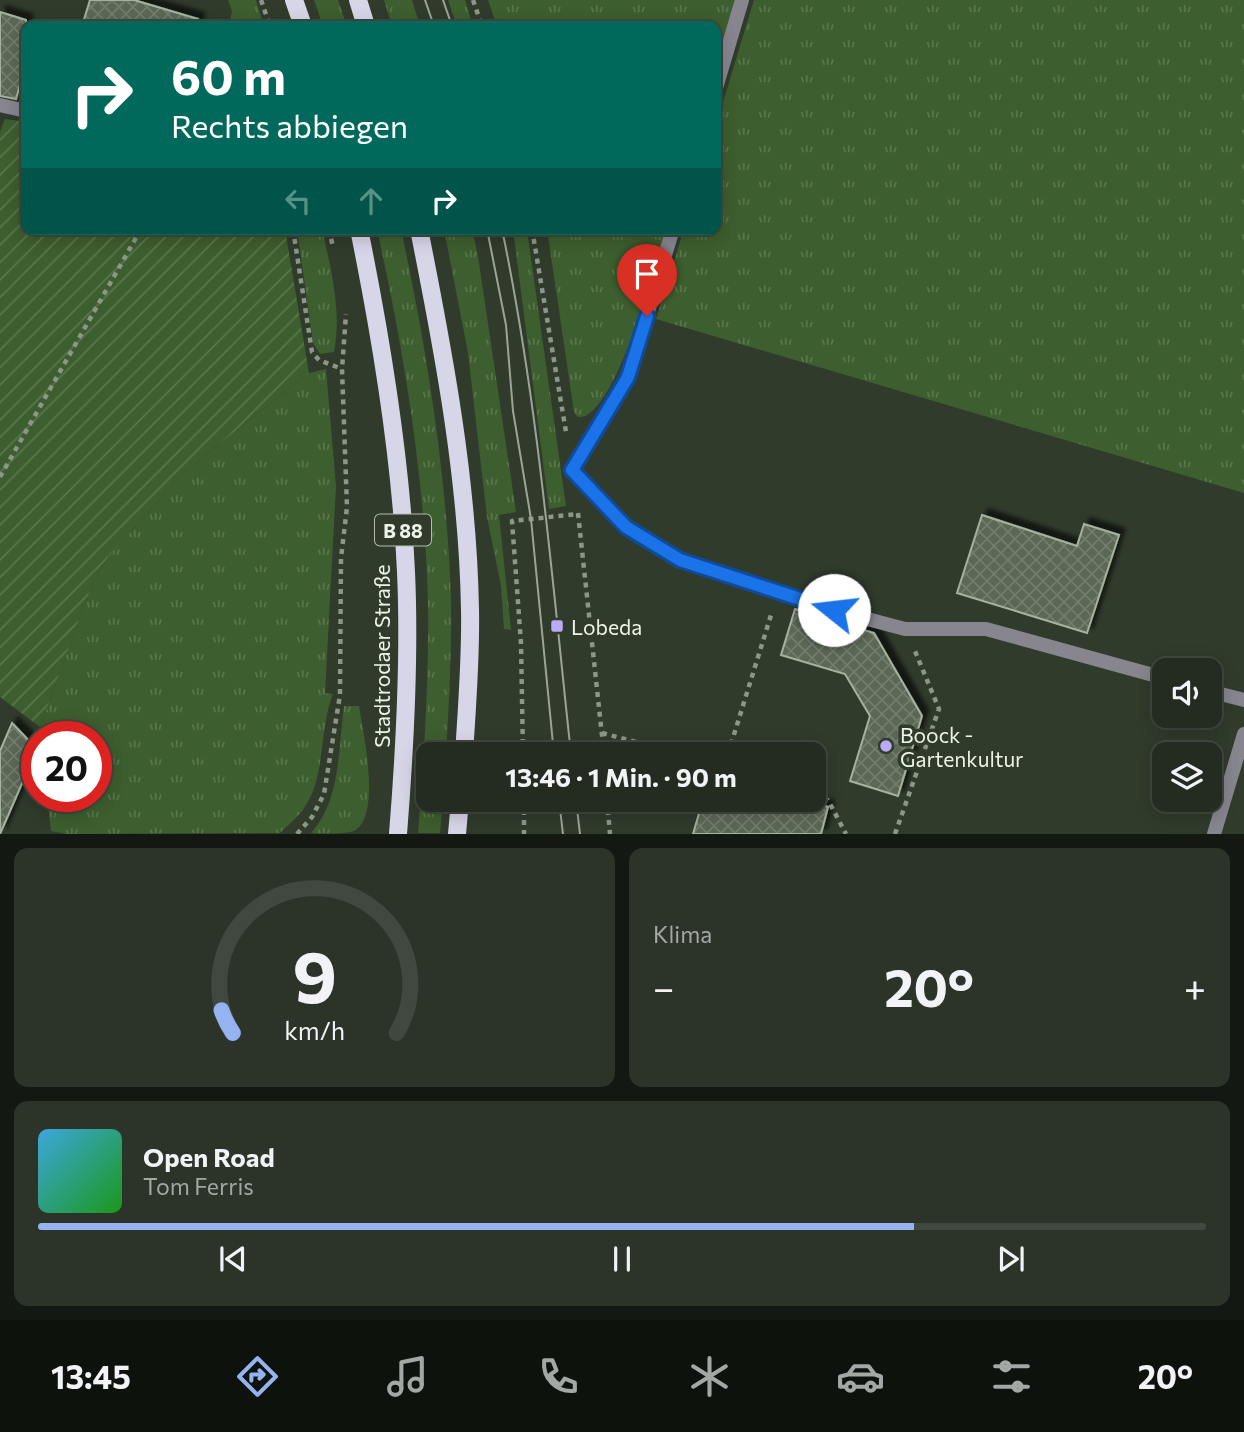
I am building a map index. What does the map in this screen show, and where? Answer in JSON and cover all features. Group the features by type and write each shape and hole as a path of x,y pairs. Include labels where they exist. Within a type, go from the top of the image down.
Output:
{"main road":[{"path":"294,0 301,21"},
{"path":"358,0 364,21"},
{"name":"Stadtrodaer Straße","path":"360,235 384,373 406,572 407,698 398,834"},
{"path":"420,235 444,355 462,496 470,610 464,742"},
{"path":"457,834 459,812"}],"street":[{"path":"721,71 742,0"},
{"path":"0,105 21,110"},
{"path":"671,235 628,377 572,470 626,527 680,560 905,629 986,629 1152,675"},
{"path":"1222,694 1244,700"},
{"path":"1214,834 1244,733"}],"path":[{"path":"261,0 268,21"},
{"path":"473,0 480,21"},
{"path":"0,477 138,235"},
{"path":"294,235 312,352 319,360 342,369"},
{"path":"330,235 334,252"},
{"path":"533,235 572,470 603,742"},
{"path":"297,834 312,817 324,794 340,695 340,571 342,527 347,507 342,369 345,306"},
{"path":"523,742 521,643 512,521 578,514"},
{"path":"732,742 778,592"},
{"path":"895,834 939,709 905,629"},
{"path":"602,733 636,742"},
{"path":"826,799 846,834"},
{"path":"523,812 524,834"},
{"path":"608,812 610,834"}],"green space":[{"path":"228,0 256,0 262,21 230,21 232,11"},
{"path":"314,0 338,0 345,21 321,21"},
{"path":"384,0 412,0 418,21 390,21"},
{"path":"448,0 465,0 471,21 455,21"},
{"path":"488,0 737,0 721,53 721,21 495,21"},
{"path":"754,0 1244,0 1244,493 656,319 682,235 721,235 721,109"},
{"path":"5,119 21,121 21,235 286,235 309,373 185,471 108,557 93,582 42,721 32,721 0,697 0,132"},
{"path":"298,235 323,235 332,275 337,321 334,352 320,354 313,343"},
{"path":"378,235 402,235 427,367 440,460 449,553 451,618 447,742 424,742 428,604 423,510 412,415"},
{"path":"445,235 473,235 478,256 516,512 499,515 511,630 504,629 501,586 487,517 468,353"},
{"path":"514,235 528,237 566,506 549,509"},
{"path":"548,235 664,235 632,337 606,394 592,412 578,417 574,412"},
{"path":"326,369 336,486 325,693 333,694 317,779 306,805 280,833 66,834 51,831 49,812 112,812 112,721 42,721 93,582 108,557 185,471 309,373"},
{"path":"344,706 359,706 367,753 367,809 362,822 354,831 311,833 321,820 333,790"},
{"path":"419,812 442,812 440,833 418,833"}],"building":[{"path":"90,0 134,0 198,19 198,21 84,21"},
{"path":"0,12 26,21 21,21 21,81 16,99 0,96"},
{"path":"982,515 1077,546 1084,524 1119,535 1087,633 957,593"},
{"path":"795,609 874,633 922,716 898,796 850,781 870,716 845,674 781,655"},
{"path":"12,723 21,732 21,786 0,834 0,751"},
{"path":"828,807 821,834 693,834 699,812 826,812"}],"tram line":[{"path":"425,0 432,21"},
{"path":"443,0 450,21"},
{"path":"488,235 506,325 513,411 531,519 553,742"},
{"path":"503,235 535,425 570,742"},
{"path":"560,812 563,834"},
{"path":"577,812 580,834"}],"place":[{"name":"Lobeda","path":"557,626"},
{"name":"Boock - Gartenkultur","path":"886,746"}],"route":[{"path":"647,316 628,377 572,470 626,527 680,560 834,610"}]}
